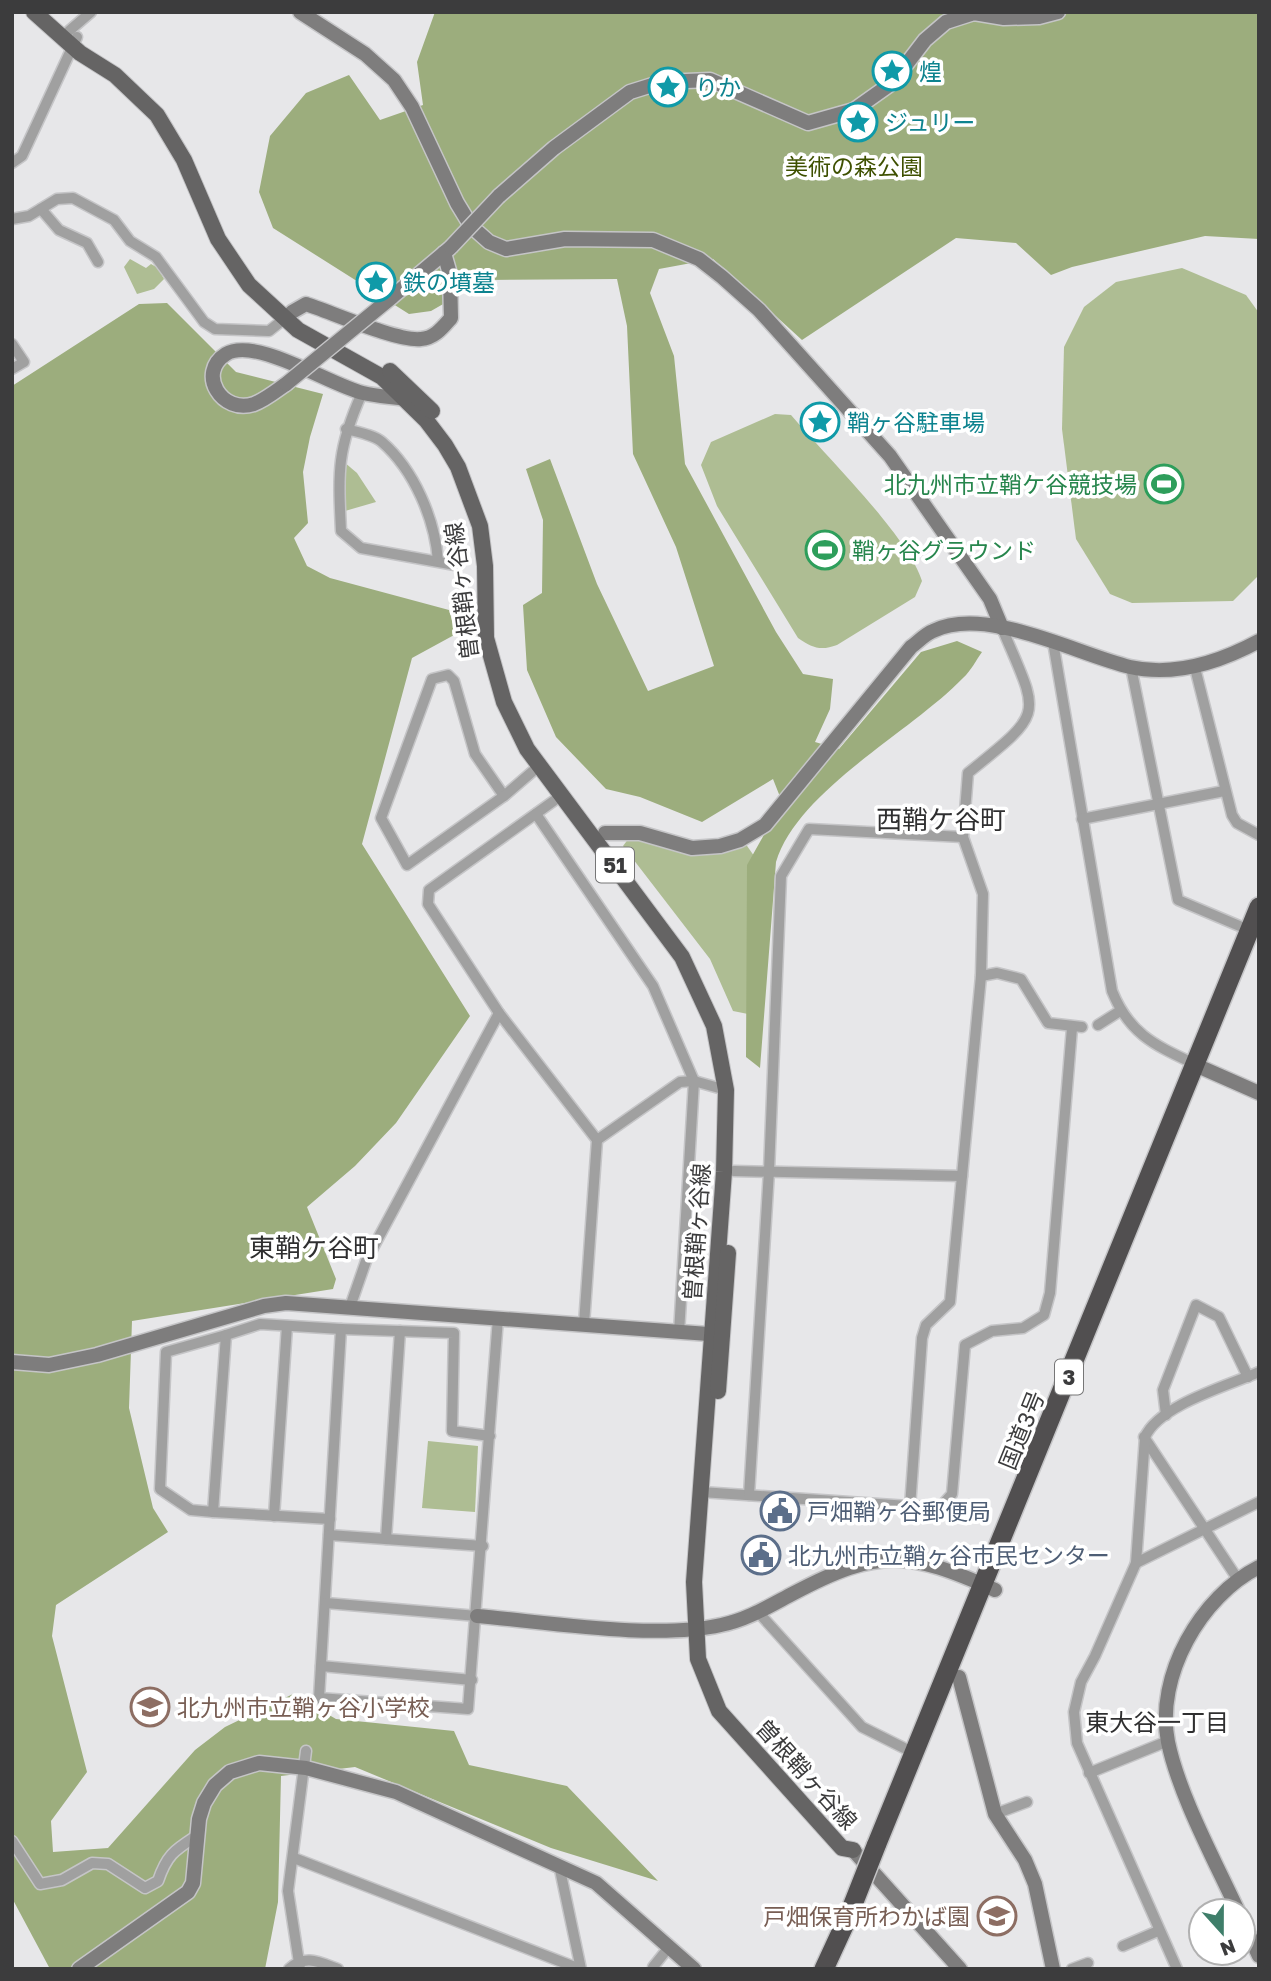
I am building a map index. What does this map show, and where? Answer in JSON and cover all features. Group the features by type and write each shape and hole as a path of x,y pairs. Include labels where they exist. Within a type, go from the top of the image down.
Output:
{"highway":[{"name":"国道3号","path":"881,1852 914,1753 989,1587 1254,936 1259,907"},
{"name":"国道3号","path":"835,1969 881,1852 959,1677 989,1587"},
{"name":"国道3号","path":"824,1969 853,1921"}],"main road":[{"name":"曽根鞘ヶ谷線","path":"34,12 122,68 165,109 194,156 236,250 298,330 364,365 405,399 445,445 471,498 484,552 486,638 493,669 514,726 682,957 714,1026 726,1090 717,1335"},
{"name":"曽根鞘ヶ谷線","path":"47,12 73,38"},
{"name":"曽根鞘ヶ谷線","path":"288,316 370,357 414,391 467,463 490,523 495,565 496,637 514,699 536,744 691,951 719,1013 733,1059 737,1100 734,1171 717,1335 705,1492 699,1627 718,1686 741,1724 850,1841 853,1850"}],"street":[{"path":"12,163 22,156 73,38 91,12"},
{"path":"300,12 365,54 394,80 412,107 457,203 471,226 489,242 506,249 565,239 653,240 698,259 722,277 777,330 890,456 990,598 1031,698 1030,715 1019,732 968,773 962,838 983,894 981,976 950,1302 926,1325 922,1338 910,1507"},
{"path":"405,399 362,393 280,360 243,350 232,350 220,358 213,378 219,396 231,405 253,404 286,384 392,298 447,250 499,196 554,148 630,92 662,82 709,80 808,123 854,110 883,90 892,83 925,40 946,23 974,13 1004,18 1040,17 1058,12"},
{"path":"12,219 29,216 57,199 73,198 114,220 130,242 156,257 204,322 215,329 268,331 306,304 420,340 438,332 451,318 447,250"},
{"path":"41,209 59,230 87,243 98,262"},
{"path":"12,344 23,362 12,369"},
{"path":"362,393 346,429 338,466 341,531 361,548 455,565"},
{"path":"346,429 381,440 414,481 429,517 438,561"},
{"path":"605,833 640,833 692,848 720,846 740,840 765,825 911,647 933,630 961,623 1002,628 1131,667 1195,667 1235,654 1259,641"},
{"path":"1053,642 1112,991 1120,1011 1148,1041 1259,1093"},
{"path":"1131,667 1178,900 1254,936"},
{"path":"1195,667 1224,791 1237,823 1259,835"},
{"path":"504,796 475,754 454,681 448,675 432,679 380,818 407,865 504,796 540,765"},
{"path":"1082,819 1224,791"},
{"path":"562,795 429,890 428,904 499,1013 597,1140 584,1324"},
{"path":"536,814 653,986 694,1081 678,1334"},
{"path":"749,1495 769,1171 781,876 809,829 962,838"},
{"path":"705,1492 910,1507 942,1505 952,1494 965,1345 992,1331 1023,1328 1044,1315 1050,1293 1077,1028 1048,1024 1021,979 997,973 981,976"},
{"path":"1098,1026 1120,1011"},
{"path":"350,1307 366,1261 499,1013"},
{"path":"597,1140 680,1082 694,1081 726,1090"},
{"path":"734,1171 962,1176"},
{"path":"12,1362 49,1365 97,1356 264,1306 286,1303 717,1335"},
{"path":"1166,1415 1163,1390 1196,1306 1219,1317 1248,1377"},
{"path":"341,1329 319,1698 468,1709 483,1546 498,1318"},
{"path":"330,1519 191,1510 160,1489 166,1352 260,1324 454,1333 452,1431 490,1436"},
{"path":"274,1516 287,1326"},
{"path":"386,1539 400,1331"},
{"path":"213,1513 226,1335"},
{"path":"1177,1969 1089,1773 1077,1743 1074,1712 1081,1682 1136,1563 1143,1436 1150,1425 1182,1405 1259,1372"},
{"path":"1143,1436 1237,1578"},
{"path":"1136,1563 1259,1502"},
{"path":"330,1535 483,1546"},
{"path":"326,1603 656,1630 721,1626 758,1612 824,1577 864,1561 920,1562 989,1587"},
{"path":"1231,1897 1190,1808 1168,1741 1170,1693 1182,1649 1202,1615 1237,1578 1259,1567"},
{"path":"758,1612 862,1727 914,1753"},
{"path":"321,1666 472,1680"},
{"path":"959,1677 995,1814 1026,1860 1035,1884 1053,1969"},
{"path":"1089,1773 1168,1741"},
{"path":"299,1965 288,1891 306,1768 306,1751"},
{"path":"79,1969 188,1892 193,1883 204,1803 215,1785 230,1772 259,1763 306,1768 396,1792 559,1865 596,1884 694,1969"},
{"path":"995,1814 1027,1802"},
{"path":"12,1841 40,1884 62,1880 92,1863 108,1864 145,1888 158,1881 165,1860 173,1852 198,1835"},
{"path":"853,1850 960,1969"},
{"path":"294,1858 581,1969"},
{"path":"559,1865 581,1969"},
{"path":"1123,1947 1158,1931"},
{"path":"653,1967 669,1947"},
{"path":"289,1969 321,1962 338,1969"},
{"path":"1072,1969 1088,1963"}],"green space":[{"name":"美術の森公園","path":"435,12 1259,12 1259,239 1205,236 1072,267 1051,275 1016,243 956,238 802,340 713,259 659,269 650,293 674,356 685,464 776,632 803,674 833,679 830,709 815,742 839,749 921,652 957,641 982,652 966,675 941,698 831,786 807,810 788,836 776,862 760,1068 746,1057 747,865 765,833 786,812 773,779 702,822 640,797 606,789 556,737 527,670 523,605 542,593 543,520 526,469 550,459 597,584 648,691 714,666 676,547 633,454 627,326 617,279 485,280 431,311 409,314 273,228 259,192 270,136 306,93 349,75 380,120 423,105 417,62"},
{"path":"130,259 146,268 151,264 158,268 164,279 154,289 137,294 124,267"},
{"name":"北九州市立鞘ケ谷競技場","path":"1182,268 1246,295 1259,313 1259,575 1233,601 1132,603 1110,594 1076,539 1062,429 1064,347 1084,307 1116,282"},
{"path":"167,303 236,372 323,394 303,472 308,523 294,538 307,566 330,578 449,610 456,634 412,658 362,844 470,1016 396,1123 355,1166 307,1207 336,1279 333,1289 132,1321 129,1408 153,1508 168,1532 56,1605 52,1636 87,1772 51,1821 53,1852 108,1848 195,1750 225,1727 293,1694 336,1719 454,1731 469,1765 567,1786 658,1881 551,1848 355,1767 281,1776 278,1902 265,1969 50,1969 12,1898 12,386 139,304"},
{"name":"鞘ヶ谷グラウンド","path":"775,414 791,415 864,496 901,542 922,581 915,597 831,647 817,648 798,638 717,506 701,465 711,442"},
{"path":"344,462 357,473 376,502 345,511"},
{"path":"629,838 638,838 654,844 745,843 759,863 748,1014 733,1011 710,959 623,846"},
{"path":"428,1441 478,1446 475,1512 422,1508"}],"place":[{"name":"煌","path":"892,71"},
{"name":"りか","path":"668,87"},
{"name":"ジュリー","path":"858,122"},
{"name":"鉄の墳墓","path":"376,282"},
{"name":"鞘ヶ谷駐車場","path":"820,422"},
{"name":"北九州市立鞘ケ谷競技場","path":"1164,484"},
{"name":"鞘ヶ谷グラウンド","path":"825,550"},
{"name":"戸畑鞘ヶ谷郵便局","path":"780,1511"},
{"name":"北九州市立鞘ヶ谷市民センター","path":"761,1555"},
{"name":"北九州市立鞘ヶ谷小学校","path":"150,1707"},
{"name":"戸畑保育所わかば園","path":"997,1916"}],"district":[{"name":"西鞘ケ谷町","path":"941,819"},
{"name":"東鞘ケ谷町","path":"314,1247"},
{"name":"東大谷一丁目","path":"1157,1721"}]}
